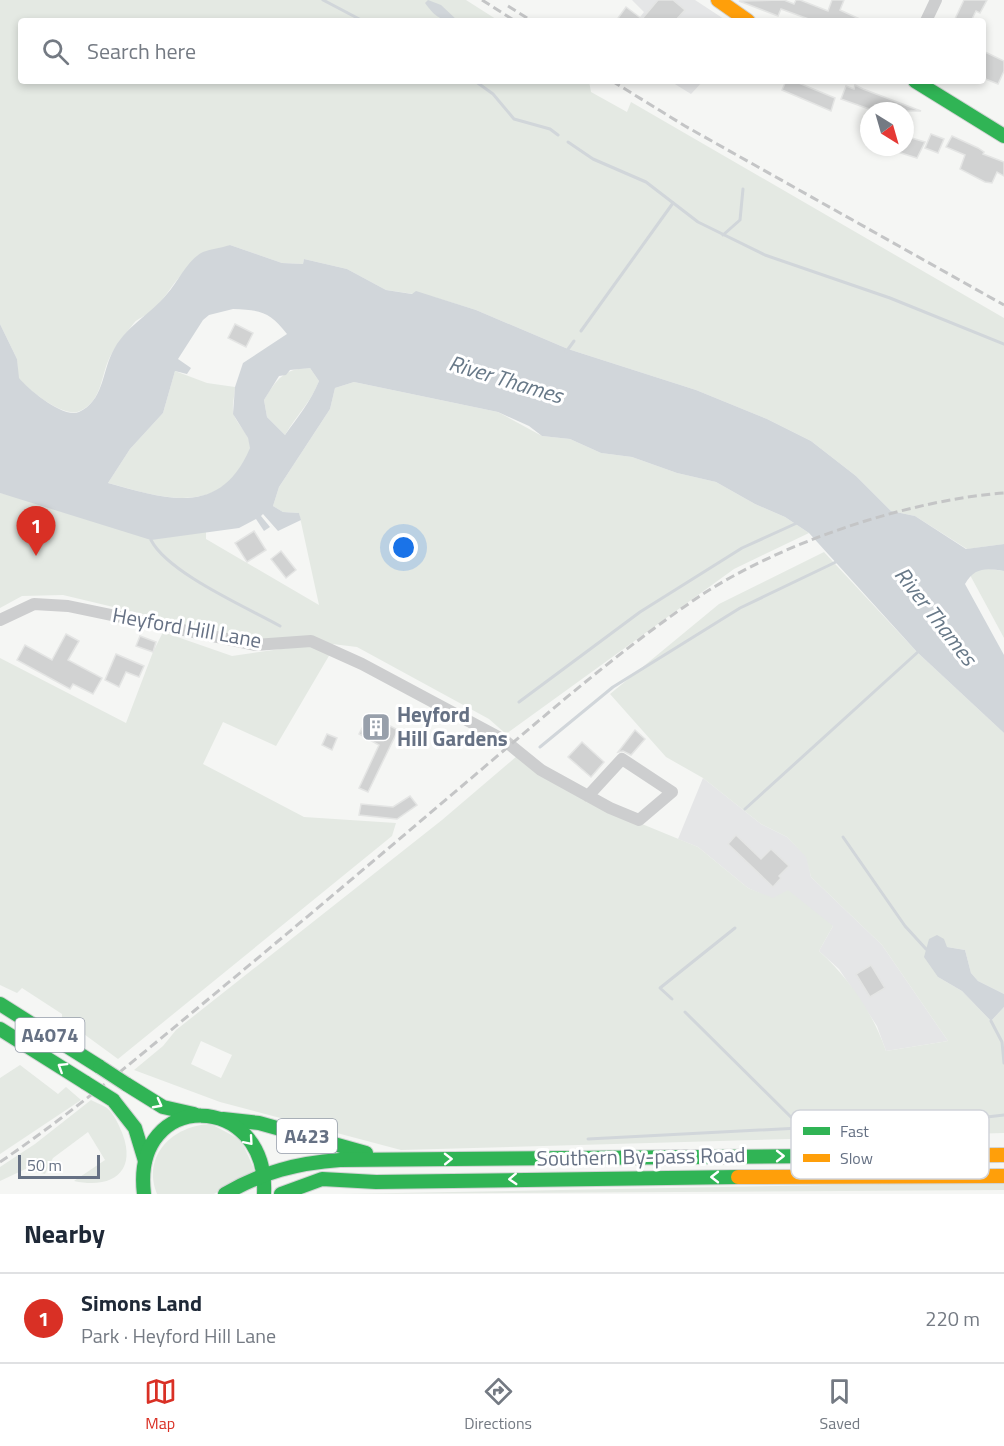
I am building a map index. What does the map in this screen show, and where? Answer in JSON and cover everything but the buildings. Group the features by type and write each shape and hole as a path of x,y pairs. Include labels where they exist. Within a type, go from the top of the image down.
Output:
{"main road":[{"path":"718,0 744,18"},
{"path":"920,84 1004,136"},
{"name":"A4074","path":"0,1004 163,1107 194,1114"},
{"name":"A4074","path":"0,1029 113,1100 125,1112 141,1136 145,1161"},
{"path":"144,1194 142,1181 145,1161 150,1149 165,1130 194,1114"},
{"name":"Southern By-pass Road","path":"194,1114 259,1123 390,1160"},
{"path":"222,1119 243,1134 255,1147 264,1172 264,1194"},
{"name":"Southern By-pass Road","path":"989,1155 1004,1155"},
{"name":"Southern By-pass Road","path":"264,1172 300,1162 791,1157"},
{"name":"A423","path":"225,1194 264,1172"},
{"name":"Southern By-pass Road","path":"989,1176 1004,1176"},
{"name":"Southern By-pass Road","path":"281,1194 322,1179 376,1182 587,1177 791,1177"},
{"path":"314,1194 376,1182"}],"street":[{"path":"927,18 936,0"},
{"name":"Heyford Hill Lane","path":"0,620 34,604 68,606 255,645 312,641 366,666 504,740 541,771 588,796 639,820 672,792 622,759 588,796"}],"shaded area":[{"path":"0,0 466,0 494,18 18,18 18,84 590,84 591,92 627,112 631,102 1004,318 1004,544 967,549 915,516 891,511 856,476 811,441 767,419 696,390 568,349 476,310 434,297 386,290 347,269 304,259 303,264 282,263 230,245 198,262 178,279 154,309 134,323 112,353 98,393 88,406 80,411 65,411 56,407 38,396 18,378 17,359 0,324"},
{"path":"632,0 695,0 722,18 639,18 644,12"},
{"path":"675,84 700,84 691,94"},
{"path":"310,368 319,381 312,396 285,435 267,417 264,400 282,376 294,370"},
{"path":"175,371 207,383 235,387 233,412 250,443 250,451 245,461 225,485 210,493 194,497 159,496 108,483 130,449 163,413"},
{"path":"354,382 498,412 542,436 570,439 601,453 632,457 677,473 716,482 755,504 785,517 809,533 734,569 506,734 489,719 357,647 283,638 256,641 63,595 22,596 0,608 0,493 180,534 206,531 206,539 319,605 299,513 283,512 273,506 279,487 330,409 335,388"},
{"path":"824,552 917,652 1004,733 1004,994 978,981 971,973 965,950 947,947 938,977 962,991 991,1021 1004,1007 1004,1133 989,1133 989,1110 791,1110 791,1139 401,1150 220,1102 134,1070 163,1046 176,1030 442,820 517,756 603,808 698,847 748,888 773,898 788,890 833,926 819,951 859,997 886,1051 948,1041 882,945 811,877 806,857 787,837 761,824 703,778 666,757 610,694 719,604","holes":["201,1041 232,1055 221,1078 191,1064"]},
{"path":"983,568 1004,571 1004,638 970,575"},
{"path":"163,632 232,656 309,645 330,654 276,746 223,722 203,764 304,817 396,823 392,836 118,1059 62,1018 62,1014 22,988 17,993 0,985 0,658 126,723"},
{"path":"703,778 761,824 787,837 807,857 811,877 882,945 948,1041 886,1051 877,1026 839,969 819,951 833,926 748,888 698,847 678,839"},
{"path":"20,1065 58,1094 66,1087 81,1100 0,1154 0,1078"},
{"path":"91,1100 109,1110 120,1128 127,1155 120,1173 112,1179 101,1182 74,1181 105,1160 88,1132 53,1158 45,1174 36,1172 32,1166 0,1181 0,1167 35,1144"},
{"path":"211,1124 241,1140 255,1171 214,1194 157,1194 153,1180 153,1167 164,1145 173,1136 185,1130"},
{"path":"1004,1182 1004,1190 340,1194"}],"water":[{"path":"428,0 441,5 455,18 441,18 435,15 425,3"},
{"name":"River Thames","path":"230,245 282,263 303,264 304,259 347,269 386,290 412,294 416,291 476,310 568,349 696,390 767,419 811,441 856,476 891,511 915,516 966,549 1004,544 1004,571 982,570 973,574 965,584 1004,655 1004,733 917,652 809,533 785,517 755,504 716,482 677,473 632,457 601,453 570,439 542,436 529,426 498,412 354,382 335,388 330,409 279,487 273,506 283,512 299,513 301,520 278,531 263,514 261,516 270,527 264,531 256,519 239,528 151,540 0,493 0,324 17,359 19,378 38,396 56,407 73,413 79,412 93,401 101,386 112,353 130,328 160,302 198,255","holes":["233,309 251,310 264,314 275,321 287,334 243,363 235,387 233,414 248,438 250,448 238,470 223,485 207,494 190,498 151,494 108,483 130,449 163,413 175,371 187,374 191,368 178,359 203,320 209,315","310,368 319,381 308,402 285,435 267,417 264,400 279,376 286,375 290,370"]},
{"path":"937,935 944,939 947,947 965,950 971,973 978,981 1004,994 1004,1007 991,1021 962,991 938,977 924,957 929,939"}],"waterway":[{"path":"323,0 357,18"},
{"path":"479,84 493,94 514,119 550,129 558,135"},
{"path":"568,142 593,159 646,182 698,222 765,255 890,298 1004,344"},
{"path":"723,235 740,220 743,189"},
{"path":"581,331 673,203"},
{"path":"566,352 574,341"},
{"path":"519,702 640,612 742,548 797,523"},
{"path":"151,540 160,552 190,577 280,626"},
{"path":"540,747 613,687 740,608 838,561"},
{"path":"745,809 919,651"},
{"path":"843,837 905,926 926,949"},
{"path":"672,999 660,988 735,928"},
{"path":"685,1012 791,1117"},
{"path":"991,1021 1002,1042 1004,1063"},
{"path":"989,1117 1004,1115"},
{"path":"588,1139 791,1128"}],"railway":[{"path":"482,0 510,18"},
{"path":"508,6 527,18"},
{"path":"617,84 685,126 1004,305"},
{"path":"0,1162 75,1108 147,1050 605,666 703,594 770,557 848,527 928,504 1004,493"}],"traffic: fast":[{"path":"920,84 1004,136"},
{"path":"0,1004 100,1067"},
{"path":"0,1029 86,1083"},
{"path":"100,1067 126,1084"},
{"path":"86,1083 113,1100"},
{"path":"126,1084 163,1107 194,1114"},
{"path":"113,1100 135,1128 145,1161"},
{"path":"144,1194 146,1160 158,1135 178,1120 201,1116 225,1121 246,1135 260,1160 264,1194"},
{"path":"223,1119 259,1123 366,1153"},
{"path":"225,1194 267,1174 310,1163 340,1160 791,1156"},
{"path":"281,1194 322,1179 376,1182 738,1177"}],"traffic: slow":[{"path":"718,0 744,18"},
{"path":"989,1155 1004,1155"},
{"path":"989,1176 1004,1176"},
{"path":"738,1177 791,1177"}],"place":[{"name":"Simons Land","path":"36,556"},
{"name":"Heyford Hill Gardens","path":"376,727"}]}
